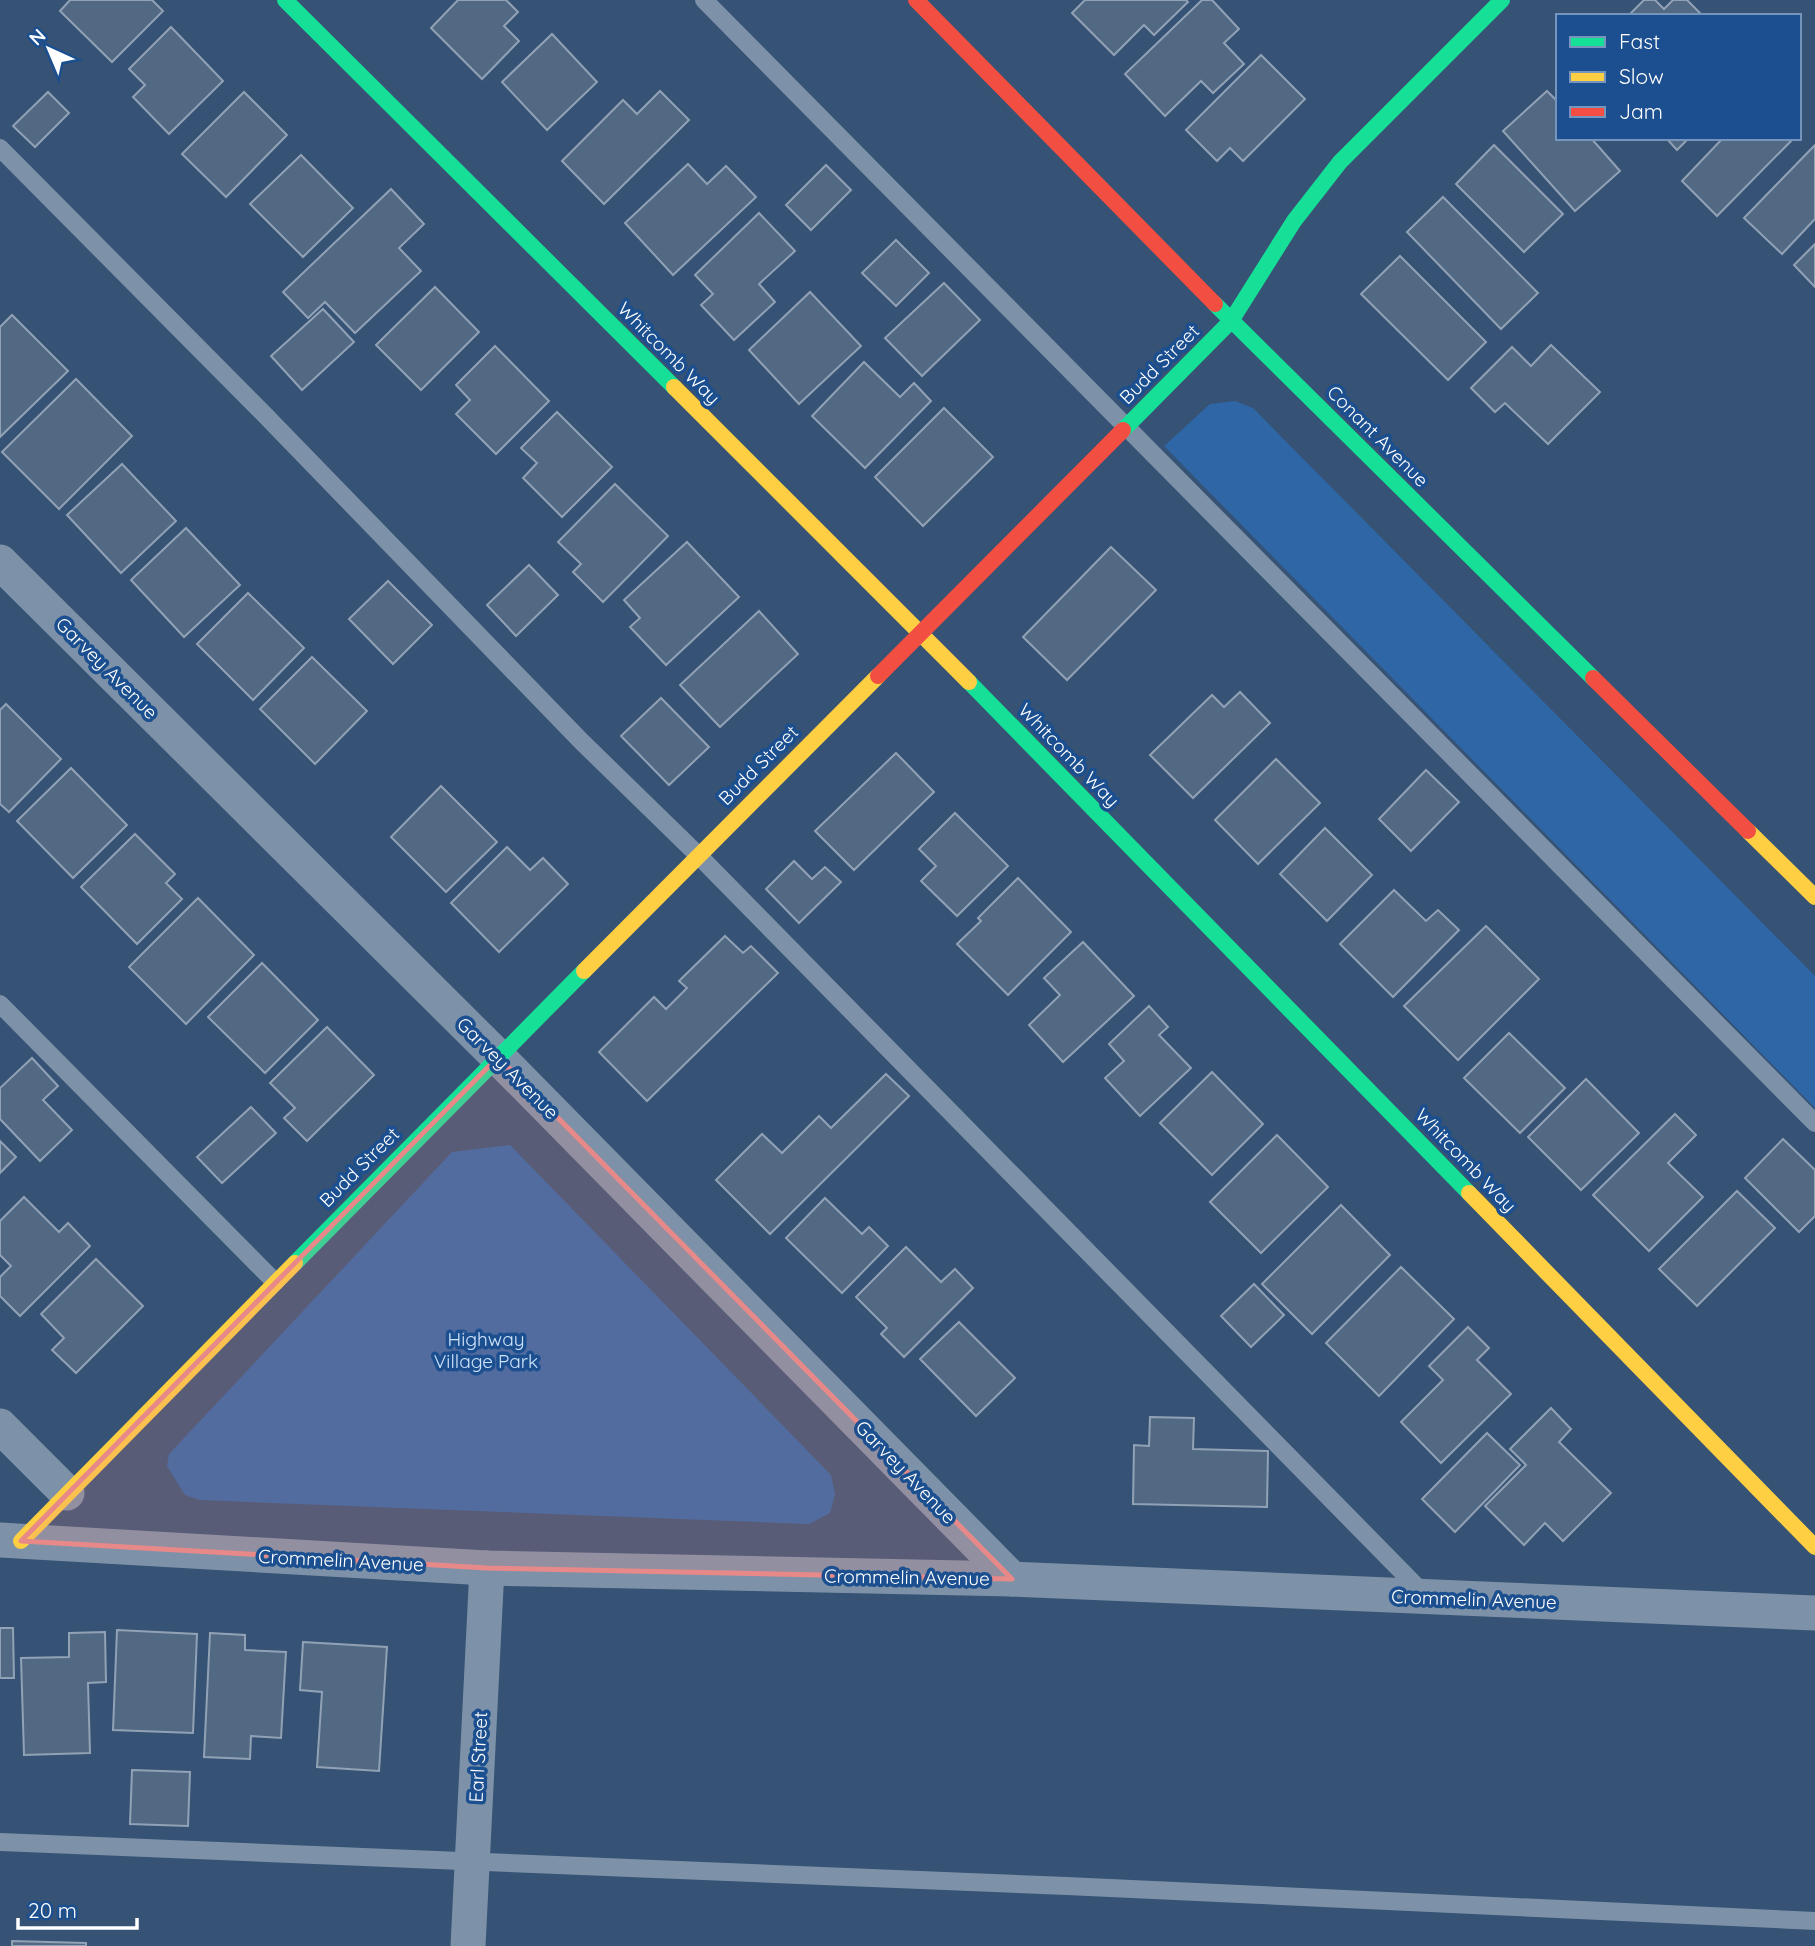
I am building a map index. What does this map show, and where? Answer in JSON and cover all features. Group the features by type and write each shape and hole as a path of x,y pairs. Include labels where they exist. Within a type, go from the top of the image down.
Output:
{"street":[{"name":"Whitcomb Way","path":"285,0 919,632 1815,1547"},
{"name":"Conant Avenue","path":"916,0 1231,321 1815,897"},
{"name":"Budd Street","path":"10,1541 67,1493 919,632 1231,321 1294,220 1340,162 1502,0"},
{"name":"Garvey Avenue","path":"0,562 498,1057 1012,1579"},
{"path":"0,1426 67,1493"},
{"name":"Crommelin Avenue","path":"10,1541 487,1568 1012,1579 1815,1613"},
{"name":"Earl Street","path":"468,1946 487,1568"}],"lane":[{"path":"704,0 1815,1123"},
{"path":"0,148 263,413 582,742 698,855 1427,1597"},
{"path":"0,1004 275,1282"},
{"path":"0,1842 1053,1885 1815,1921"}],"highlighted area":[{"path":"498,1057 1012,1579 487,1568 21,1541"}],"green space":[{"path":"1235,401 1253,408 1815,976 1815,1108 1164,446 1210,404"},
{"name":"Highway Village Park","path":"510,1145 831,1475 835,1494 830,1513 809,1524 200,1500 185,1495 167,1466 169,1454 452,1152"}],"building":[{"path":"70,0 152,0 163,11 112,62 60,11"},
{"path":"458,0 506,0 518,12 504,26 519,41 482,79 431,28"},
{"path":"1085,0 1188,2 1154,35 1144,25 1114,55 1072,13"},
{"path":"1202,0 1212,0 1239,29 1224,43 1244,64 1213,93 1201,81 1165,116 1125,74"},
{"path":"1644,0 1655,0 1664,9 1673,0 1687,0 1701,14 1630,14"},
{"path":"171,27 223,81 169,134 133,97 145,85 129,69"},
{"path":"552,34 597,82 547,130 502,82"},
{"path":"1261,55 1305,99 1243,161 1230,148 1217,161 1186,130"},
{"path":"660,91 689,120 604,204 562,161 623,100 637,114"},
{"path":"1547,91 1556,100 1556,140 1593,140 1620,171 1575,211 1503,131"},
{"path":"48,92 69,113 35,147 13,126"},
{"path":"244,92 287,135 226,197 182,154"},
{"path":"1668,140 1687,140 1677,150"},
{"path":"1721,140 1792,140 1717,216 1682,181"},
{"path":"1494,145 1563,214 1524,252 1456,184"},
{"path":"1815,145 1815,219 1782,254 1744,218"},
{"path":"301,155 353,208 303,257 250,204"},
{"path":"688,164 707,184 726,166 756,197 673,275 625,223"},
{"path":"826,165 851,190 811,230 786,205"},
{"path":"391,189 424,224 399,248 421,271 355,333 325,302 308,318 283,292"},
{"path":"1443,197 1538,293 1501,329 1407,232"},
{"path":"759,213 795,251 759,284 775,302 734,340 701,305 713,294 695,275"},
{"path":"896,240 929,273 896,306 862,273"},
{"path":"1815,244 1815,287 1794,265"},
{"path":"1400,256 1486,342 1448,380 1361,294"},
{"path":"944,283 980,320 922,376 885,338"},
{"path":"435,287 479,332 421,390 376,345"},
{"path":"810,292 861,346 799,404 749,350"},
{"path":"323,309 354,342 302,390 271,356"},
{"path":"12,315 68,371 0,437 0,327"},
{"path":"1551,345 1600,392 1548,444 1505,403 1495,412 1471,388 1512,347 1531,366"},
{"path":"495,346 549,401 496,454 456,414 470,400 456,385"},
{"path":"864,362 900,397 914,383 931,401 865,468 812,416"},
{"path":"76,379 132,436 59,509 2,452"},
{"path":"944,408 993,457 923,526 875,477"},
{"path":"557,412 612,467 562,517 523,478 537,463 521,448"},
{"path":"122,464 176,521 121,573 67,515"},
{"path":"615,484 668,536 603,602 573,572 581,564 558,542"},
{"path":"186,528 240,585 184,637 131,580"},
{"path":"687,542 739,597 666,665 630,627 640,618 624,600"},
{"path":"1111,547 1156,590 1067,680 1023,637"},
{"path":"529,565 558,595 516,636 487,605"},
{"path":"388,581 432,625 393,664 349,619"},
{"path":"248,593 304,648 253,700 197,644"},
{"path":"759,611 798,654 720,727 680,685"},
{"path":"312,657 367,711 315,764 260,709"},
{"path":"1240,692 1270,723 1193,798 1150,755 1212,695 1224,707"},
{"path":"661,698 709,747 669,785 621,736"},
{"path":"6,704 61,759 9,812 0,804 0,710"},
{"path":"896,753 934,792 854,870 815,831"},
{"path":"1276,759 1320,803 1258,864 1215,820"},
{"path":"71,768 127,825 73,878 17,821"},
{"path":"1426,770 1459,802 1411,851 1379,819"},
{"path":"441,786 497,842 446,892 391,837"},
{"path":"955,813 1008,866 957,916 921,881 936,866 919,849"},
{"path":"1325,828 1372,875 1327,921 1280,874"},
{"path":"135,834 175,874 166,883 182,899 137,944 81,887"},
{"path":"507,847 530,870 543,858 568,884 499,952 451,903"},
{"path":"794,861 812,879 825,867 841,882 799,923 766,889"},
{"path":"1018,878 1071,932 1008,995 957,944 981,921 978,918"},
{"path":"1394,890 1426,921 1438,910 1459,930 1393,997 1340,944"},
{"path":"198,898 254,955 186,1024 129,967"},
{"path":"1486,926 1539,979 1458,1060 1404,1006"},
{"path":"725,936 743,953 751,946 778,973 647,1101 599,1052 654,997 666,1009 687,988 679,981"},
{"path":"1083,942 1134,996 1063,1062 1029,1025 1060,995 1044,978"},
{"path":"262,963 318,1020 265,1073 208,1017"},
{"path":"1149,1006 1168,1027 1159,1035 1191,1068 1140,1116 1105,1078 1124,1061 1109,1044"},
{"path":"327,1027 374,1075 307,1141 284,1118 295,1108 270,1083"},
{"path":"1509,1033 1565,1088 1520,1133 1464,1078"},
{"path":"32,1058 58,1086 43,1100 72,1130 40,1161 0,1119 0,1088"},
{"path":"1212,1072 1263,1124 1212,1175 1160,1123"},
{"path":"886,1074 909,1096 770,1234 716,1180 762,1134 782,1153 819,1116 831,1128"},
{"path":"1586,1079 1639,1133 1581,1190 1528,1137"},
{"path":"251,1107 276,1133 222,1183 197,1157"},
{"path":"1675,1114 1696,1135 1668,1163 1703,1197 1649,1251 1593,1195"},
{"path":"1277,1135 1328,1187 1261,1253 1210,1202"},
{"path":"1783,1139 1815,1170 1815,1216 1799,1232 1745,1178"},
{"path":"0,1141 16,1157 0,1173"},
{"path":"1737,1191 1775,1228 1697,1306 1659,1269"},
{"path":"24,1197 59,1232 68,1223 90,1246 20,1316 0,1296 0,1277 11,1266 0,1255 0,1221"},
{"path":"825,1198 862,1234 869,1227 888,1246 842,1293 786,1238"},
{"path":"1341,1205 1390,1255 1312,1334 1262,1284"},
{"path":"906,1247 941,1282 955,1269 973,1288 904,1357 881,1334 887,1328 856,1297"},
{"path":"96,1259 143,1306 76,1373 52,1350 64,1338 41,1314"},
{"path":"1401,1267 1454,1319 1379,1396 1326,1343"},
{"path":"1254,1284 1284,1315 1251,1347 1221,1316"},
{"path":"959,1322 1015,1378 976,1416 920,1359"},
{"path":"1468,1327 1489,1348 1477,1360 1511,1394 1441,1463 1401,1422 1443,1380 1429,1366"},
{"path":"1551,1408 1571,1429 1559,1442 1611,1493 1563,1541 1545,1523 1524,1545 1485,1506 1526,1465 1510,1449"},
{"path":"1150,1417 1194,1418 1193,1449 1268,1451 1267,1507 1133,1504 1134,1445 1149,1446"},
{"path":"1487,1433 1520,1465 1455,1532 1422,1499"},
{"path":"0,1628 13,1628 14,1678 0,1678"},
{"path":"117,1630 197,1634 193,1733 113,1730"},
{"path":"105,1632 106,1682 88,1683 90,1753 24,1755 21,1658 69,1657 69,1633"},
{"path":"210,1633 245,1635 245,1650 286,1652 281,1738 251,1736 250,1759 204,1757"},
{"path":"303,1642 387,1647 379,1771 317,1767 322,1692 300,1690"},
{"path":"132,1770 190,1772 188,1826 130,1824"},
{"path":"12,1941 86,1943 86,1946 12,1946"}],"traffic: fast":[{"path":"285,0 674,387"},
{"path":"1123,430 1231,321 1294,221 1340,162 1502,0"},
{"path":"1215,304 1593,678"},
{"path":"969,682 1469,1193"},
{"path":"295,1263 584,971"}],"traffic: slow":[{"path":"674,387 969,682"},
{"path":"584,971 878,676"},
{"path":"1748,831 1815,897"},
{"path":"1469,1193 1815,1547"},
{"path":"21,1541 295,1263"}],"traffic: jam":[{"path":"916,0 1215,304"},
{"path":"878,676 1123,430"},
{"path":"1593,678 1748,831"}]}
